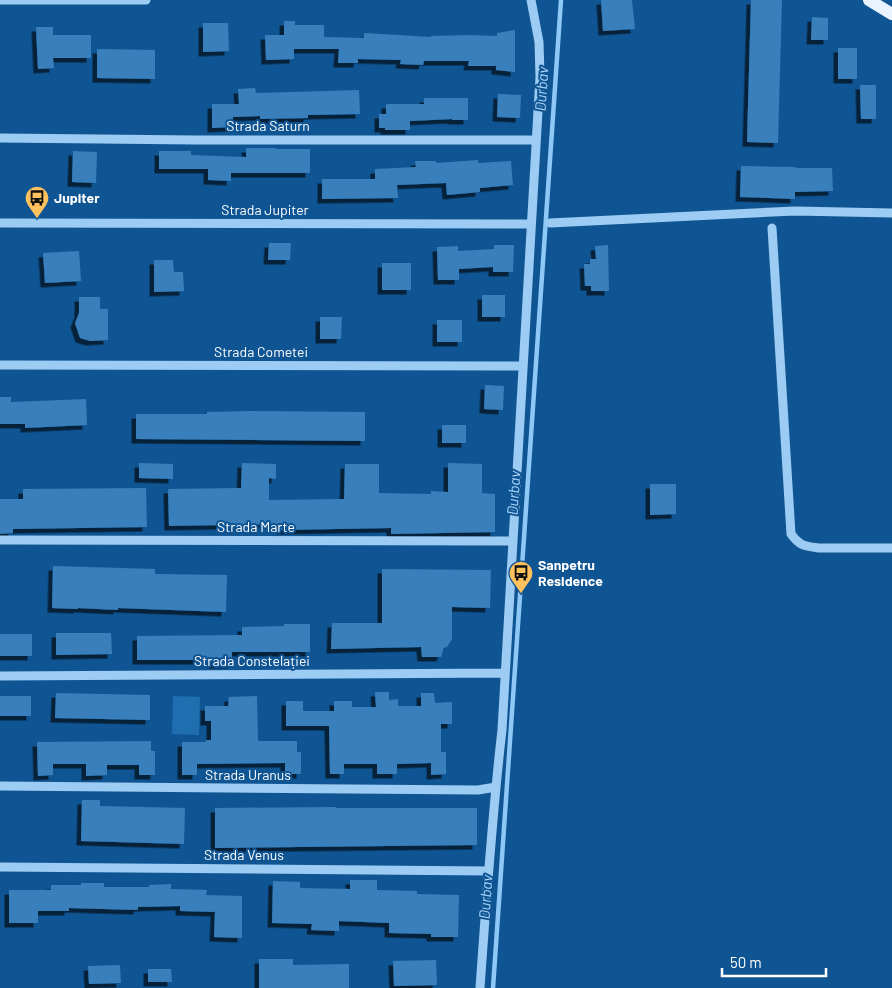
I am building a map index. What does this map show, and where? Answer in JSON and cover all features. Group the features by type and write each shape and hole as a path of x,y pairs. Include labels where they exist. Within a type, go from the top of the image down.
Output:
{"main road":[{"path":"869,0 892,14"}],"street":[{"path":"0,0 146,0"},
{"path":"480,988 488,871 502,730 540,77 539,42 531,0"},
{"name":"Strada Saturn","path":"0,138 536,140"},
{"path":"550,223 795,211 892,213"},
{"name":"Strada Jupiter","path":"0,223 531,224"},
{"path":"772,228 791,534 799,544 807,547 892,548"},
{"name":"Strada Cometei","path":"0,365 523,366"},
{"name":"Strada Marte","path":"0,540 513,541"},
{"name":"Strada Constelației","path":"0,676 505,673"},
{"name":"Strada Uranus","path":"0,786 468,790 496,787"},
{"name":"Strada Venus","path":"0,867 488,871"}],"shaded area":[{"path":"173,696 200,697 199,735 172,734"}],"building":[{"path":"601,0 632,0 635,29 603,31"},
{"path":"751,0 782,0 778,143 747,142"},
{"path":"812,17 828,18 828,40 811,40"},
{"path":"284,21 295,21 295,25 324,25 324,37 364,38 364,33 431,37 497,36 497,33 515,30 515,72 496,70 496,66 468,66 469,61 424,61 423,65 400,64 401,60 358,59 358,63 338,63 339,49 294,49 294,59 266,60 265,35 284,35"},
{"path":"203,23 228,23 229,51 203,52"},
{"path":"36,27 53,27 53,35 91,35 91,58 53,58 54,68 38,69"},
{"path":"838,48 857,48 857,79 838,79"},
{"path":"97,49 155,50 155,79 97,78"},
{"path":"860,85 876,85 876,119 861,119"},
{"path":"255,88 256,93 359,90 360,114 308,115 308,118 260,119 260,116 233,117 233,127 212,128 212,104 239,104 238,89"},
{"path":"498,94 521,95 520,118 497,117"},
{"path":"424,98 468,98 468,120 410,121 410,130 385,130 385,128 379,128 379,114 386,114 386,104 424,104"},
{"path":"246,148 310,149 310,173 231,173 231,181 208,180 208,169 159,169 159,151 191,151 191,155 246,157"},
{"path":"73,151 97,152 96,183 72,182"},
{"path":"478,160 478,163 511,161 513,185 480,188 480,192 447,195 446,183 397,185 398,198 322,199 322,179 375,179 375,169 416,167 415,161 436,161 436,163"},
{"path":"741,166 832,168 833,191 795,192 795,199 740,197"},
{"path":"269,243 291,243 290,260 268,260"},
{"path":"494,245 514,245 513,272 493,272 493,267 459,269 459,280 438,280 437,247 458,246 458,251 494,249"},
{"path":"608,245 609,291 591,291 591,286 585,286 584,264 590,264 590,259 596,259 595,246"},
{"path":"79,251 81,281 45,283 43,253"},
{"path":"154,260 173,260 174,272 183,272 184,291 154,292"},
{"path":"382,263 411,263 411,290 382,290"},
{"path":"482,295 505,295 505,317 482,317"},
{"path":"79,297 100,297 100,309 108,309 108,340 90,341 80,338 75,323 79,313"},
{"path":"320,317 342,317 341,339 320,339"},
{"path":"437,320 462,320 462,342 437,342"},
{"path":"485,385 504,386 503,410 484,409"},
{"path":"0,397 11,397 11,402 86,399 87,425 25,428 25,424 0,424"},
{"path":"207,412 365,412 365,441 136,439 136,414 207,414"},
{"path":"442,425 466,425 466,443 442,443"},
{"path":"139,463 173,464 173,479 139,478"},
{"path":"242,463 276,464 276,479 269,478 269,500 344,499 345,464 379,464 379,493 431,494 431,491 448,492 448,463 482,464 482,493 495,494 495,532 391,534 391,528 281,530 281,524 169,526 168,489 241,488"},
{"path":"650,484 676,484 676,514 650,515"},
{"path":"146,488 147,527 13,529 13,533 0,534 0,499 23,499 23,489"},
{"path":"53,566 155,569 155,574 227,575 226,612 118,608 118,610 52,608"},
{"path":"382,569 491,570 490,608 452,607 452,639 447,647 444,648 441,657 422,657 421,647 331,649 332,623 382,623"},
{"path":"284,624 310,624 310,652 232,652 232,664 212,664 212,660 137,660 137,636 242,635 242,627 284,626"},
{"path":"56,633 111,633 112,654 56,655"},
{"path":"0,634 32,634 32,656 0,656"},
{"path":"375,692 389,692 389,700 398,699 398,706 421,706 421,693 434,693 435,703 452,702 452,724 441,724 441,752 446,752 446,774 431,775 431,763 397,764 397,774 377,774 377,764 344,764 344,774 330,774 329,726 286,726 286,701 303,701 303,711 334,711 334,701 352,701 352,707 376,707"},
{"path":"56,693 150,695 150,720 55,718"},
{"path":"0,696 31,696 31,716 0,716"},
{"path":"257,696 258,741 297,741 297,752 301,752 301,774 285,774 285,763 197,764 197,775 182,775 182,742 206,742 206,740 211,740 211,721 205,721 205,706 228,706 229,697"},
{"path":"151,741 151,751 155,751 155,775 139,775 139,765 107,765 107,775 86,776 86,764 53,764 53,775 38,776 37,742"},
{"path":"82,800 100,800 100,806 185,808 184,844 81,841"},
{"path":"215,808 477,808 477,845 215,848"},
{"path":"350,880 377,880 377,890 417,891 417,894 459,895 458,937 431,937 431,934 389,933 389,923 339,921 339,931 311,930 312,924 272,923 273,881 300,882 300,888 350,889"},
{"path":"81,883 104,883 104,887 149,887 149,885 171,884 171,889 207,890 206,895 242,896 242,938 214,937 215,912 180,911 180,906 138,907 138,910 69,908 69,911 38,911 38,923 9,923 9,890 51,890 51,885 81,885"},
{"path":"259,959 293,959 293,965 349,964 349,988 259,988"},
{"path":"436,960 437,985 394,986 393,961"},
{"path":"120,965 121,983 89,984 88,966"},
{"path":"148,969 171,969 172,982 148,982"}],"waterway":[{"name":"Durbav","path":"493,988 561,0"}],"place":[{"name":"Jupiter","path":"37,219"},
{"name":"Sanpetru Residence","path":"521,594"}]}
